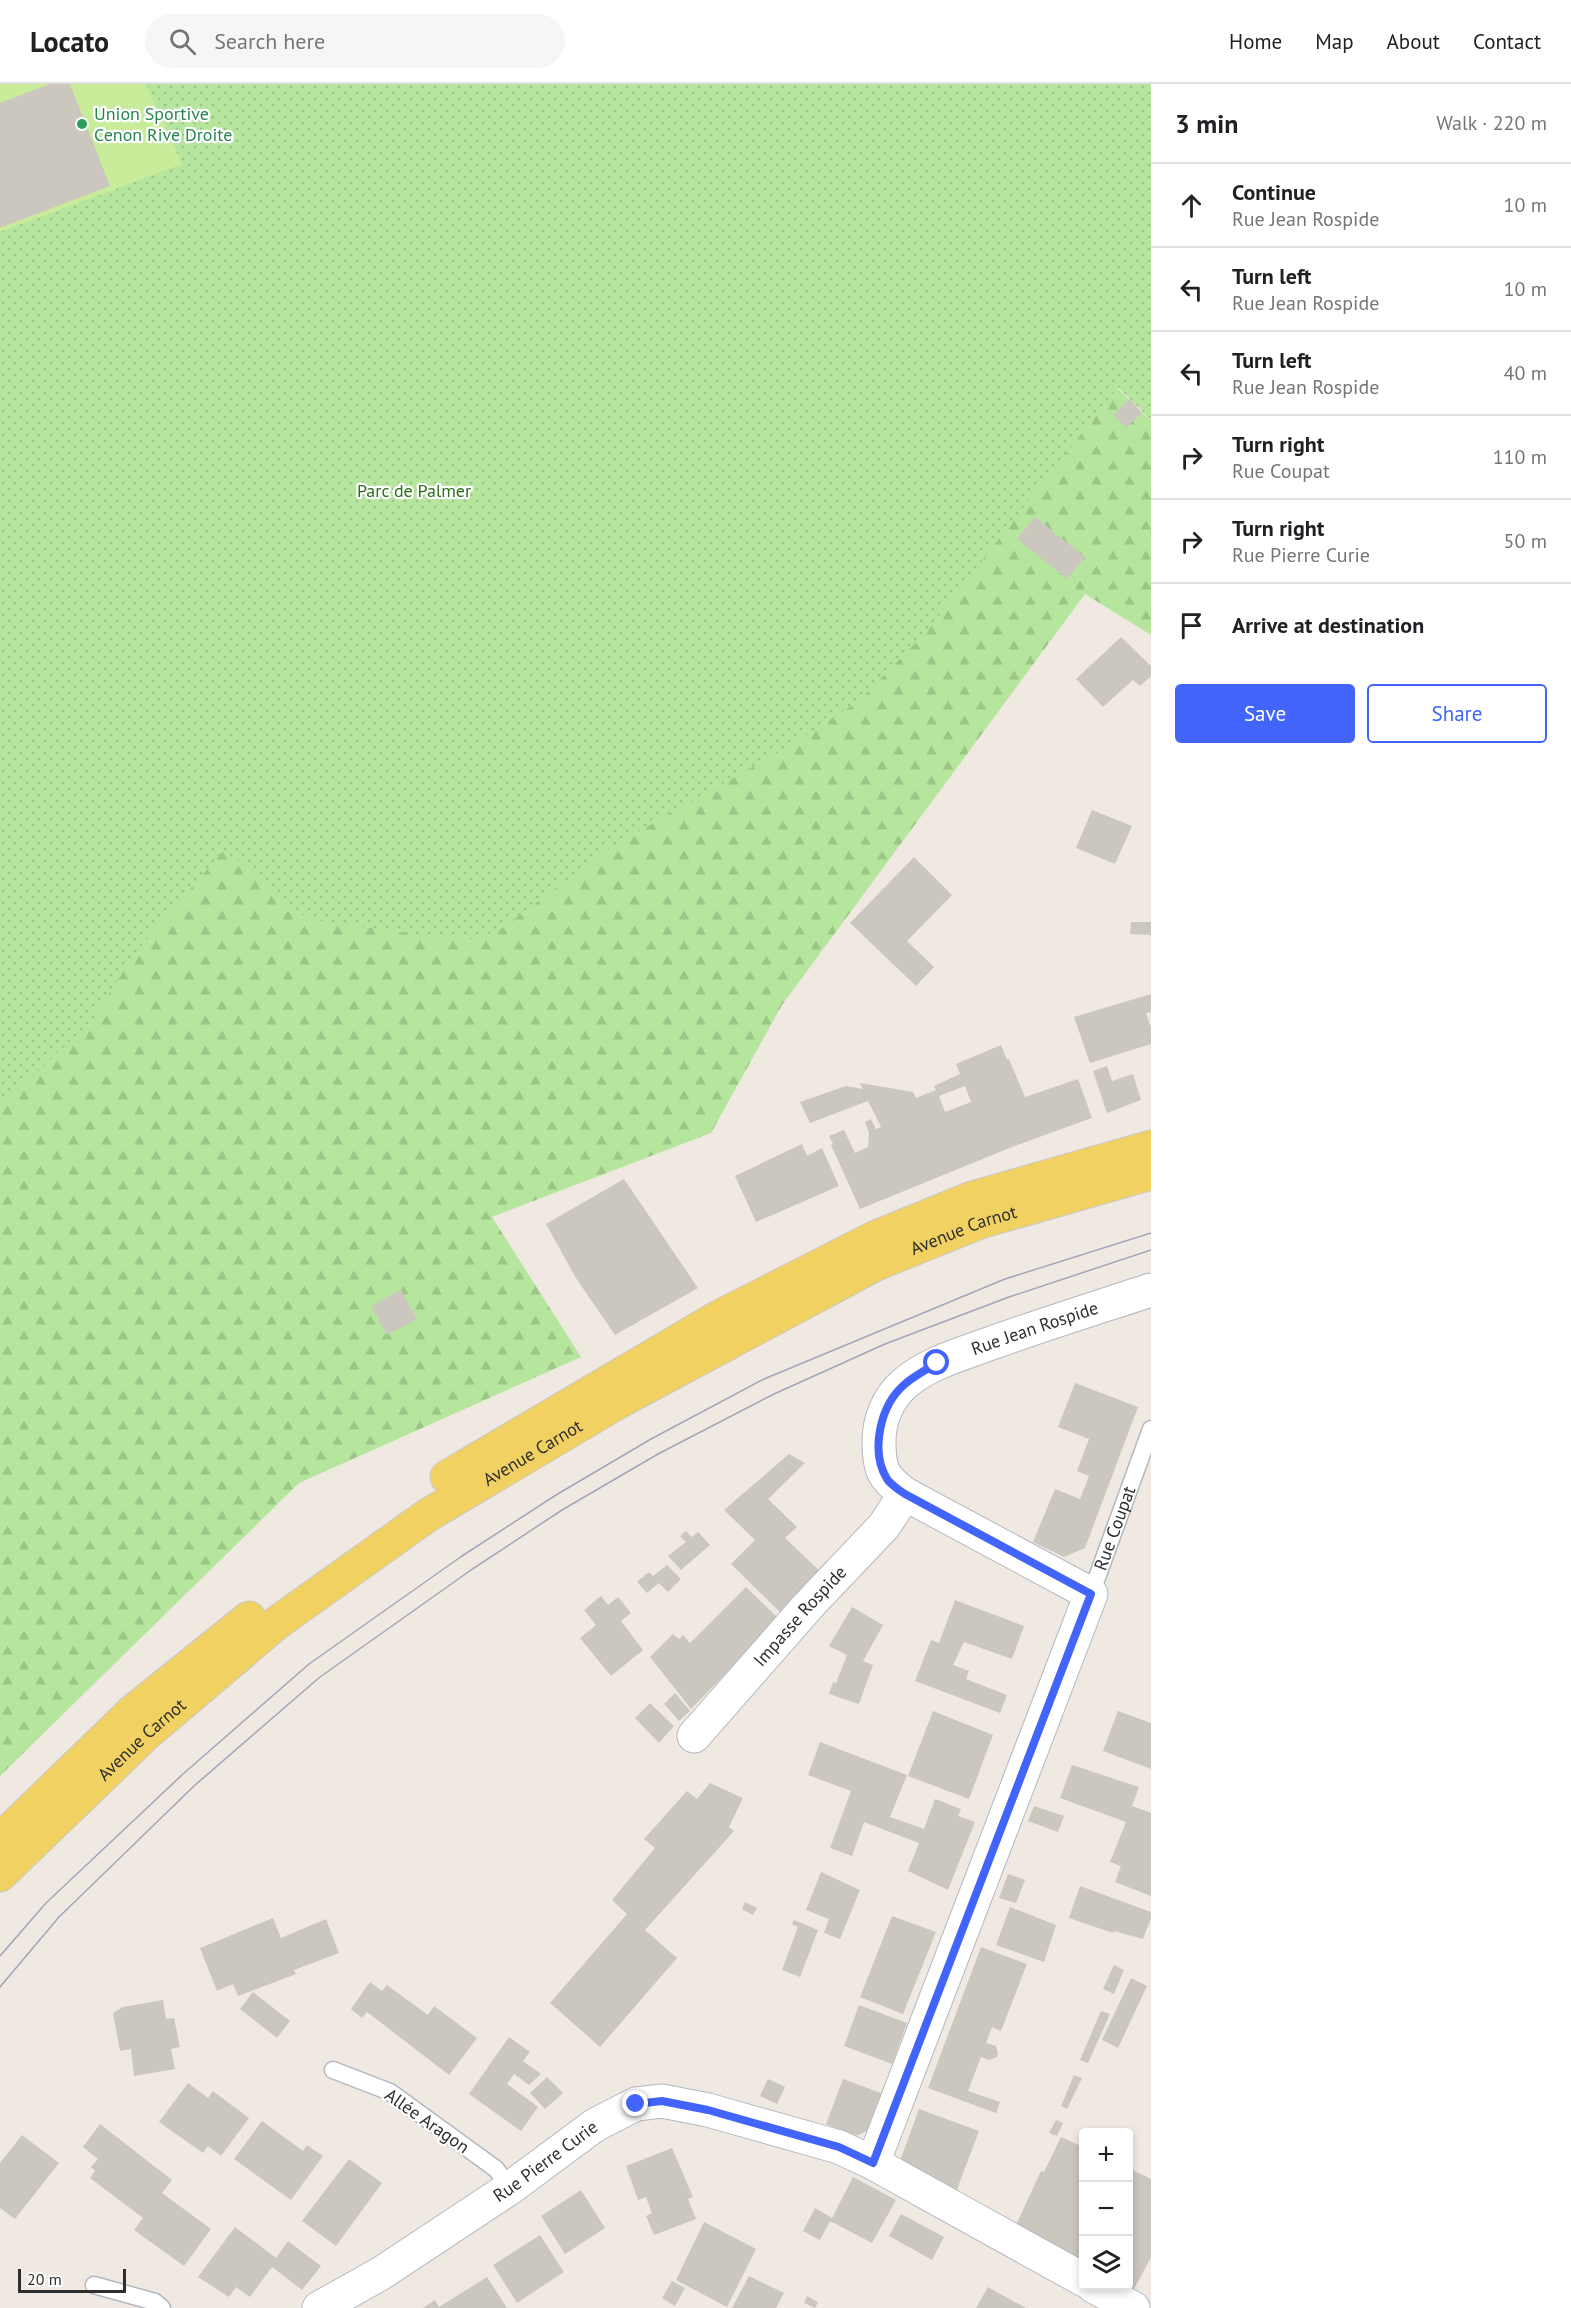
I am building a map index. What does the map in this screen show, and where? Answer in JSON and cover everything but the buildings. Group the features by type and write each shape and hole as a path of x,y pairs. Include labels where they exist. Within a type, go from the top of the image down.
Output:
{"main road":[{"name":"Avenue Carnot","path":"0,1840 132,1712 267,1603 422,1492 717,1318 874,1238 972,1198 1151,1147"},
{"name":"Avenue Carnot","path":"0,1875 145,1735 260,1637 428,1515 620,1401 876,1264 980,1222 1151,1173"}],"street":[{"name":"Rue Jean Rospide","path":"1091,1594 905,1494 888,1481 879,1463 879,1432 886,1406 904,1384 937,1363 1044,1324 1151,1290"},
{"name":"Impasse Rospide","path":"694,1736 808,1605 884,1526 905,1494"},
{"name":"Rue Coupat","path":"873,2163 1091,1594"},
{"name":"Rue Pierre Curie","path":"319,2308 380,2274 510,2188 595,2125 636,2104 662,2101 708,2110 839,2147 873,2163 1079,2278"},
{"path":"1100,2290 1133,2308"}],"lane":[{"name":"Rue Coupat","path":"1091,1594 1151,1429"},
{"name":"Allée Aragon","path":"333,2070 390,2092 495,2169 510,2188"},
{"path":"94,2285 155,2302 162,2308"}],"green space":[{"name":"Parc de Palmer","path":"0,84 1151,84 1151,420 1118,387 925,633 860,700 791,745 606,850 503,928 476,939 435,937 308,919 224,850 135,953 93,1019 0,1107"},
{"name":"Union Sportive Cenon Rive Droite","path":"0,84 146,84 182,164 0,232"},
{"path":"1092,363 1151,421 1151,635 1085,594 782,1005 711,1133 492,1217 581,1357 299,1483 0,1776 0,924"}],"tram line":[{"path":"0,1956 46,1903 183,1774 309,1664 462,1556 556,1495 651,1439 764,1379 1005,1279 1151,1233"},
{"path":"0,1987 59,1917 194,1786 320,1677 471,1570 562,1510 658,1454 774,1394 885,1344 1009,1297 1151,1250"}],"place":[{"name":"Union Sportive Cenon Rive Droite","path":"82,124"}],"route":[{"path":"636,2104 662,2101 708,2110 839,2147 873,2163 1091,1594 905,1494 888,1481 879,1463 879,1432 886,1406 904,1384 937,1363"}]}
